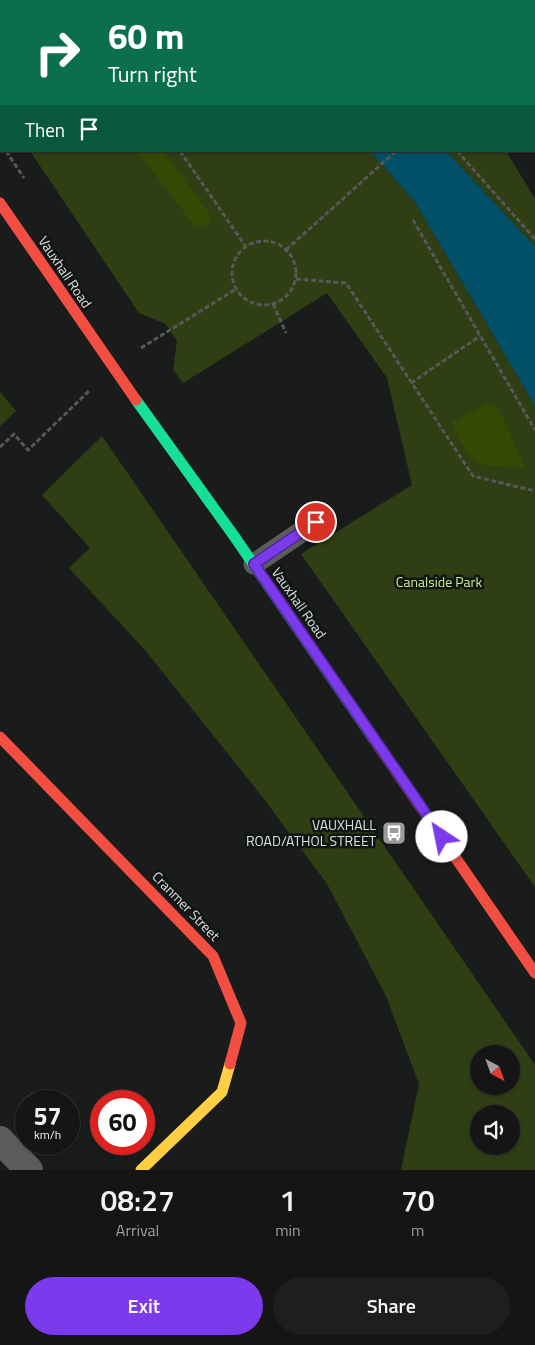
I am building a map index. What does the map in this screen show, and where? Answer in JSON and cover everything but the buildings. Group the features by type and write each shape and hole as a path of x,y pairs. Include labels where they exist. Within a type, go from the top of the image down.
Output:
{"main road":[{"name":"Vauxhall Road","path":"0,203 112,367 254,564 535,973"},
{"name":"Cranmer Street","path":"0,737 213,956 241,1023 222,1092 141,1170"}],"street":[{"path":"0,1140 29,1170"}],"lane":[{"path":"254,564 316,522"}],"path":[{"path":"181,152 246,247"},
{"path":"286,250 369,173 395,152"},
{"path":"458,152 535,238"},
{"path":"413,220 535,430"},
{"path":"267,241 277,244 293,258 296,279 288,294 273,304 252,303 236,289 233,280 234,262 246,247 267,241"},
{"path":"296,279 346,283 473,476 535,491"},
{"path":"0,447 14,434 28,450 112,367 236,289"},
{"path":"273,304 286,333"},
{"path":"411,383 480,336"}],"green space":[{"name":"Canalside Park","path":"31,152 371,152 415,202 535,406 535,887 301,554 412,485 387,378 327,293 183,383 173,370 177,341 166,324 139,313"},
{"path":"138,152 164,152 209,213 210,221 204,226 194,225"},
{"path":"447,152 507,152 535,199 535,246"},
{"path":"0,392 16,411 0,426"},
{"path":"487,404 493,404 499,410 525,466 492,466 475,462 465,449 452,422"},
{"path":"102,436 535,1065 535,1170 401,1170 419,1084 386,996 327,884 261,795 145,650 69,568 90,548 42,495"}],"water":[{"path":"371,152 447,152 535,246 535,406 415,202"}],"traffic: fast":[{"path":"136,400 234,536 373,738"}],"traffic: slow":[{"path":"141,1170 222,1092 230,1064"}],"traffic: jam":[{"path":"0,203 136,400"},
{"path":"0,737 213,956 241,1023 230,1064"},
{"path":"373,738 535,973"}],"place":[{"name":"VAUXHALL ROAD/ATHOL STREET","path":"394,833"}],"route":[{"path":"316,522 254,564 442,837"}]}
